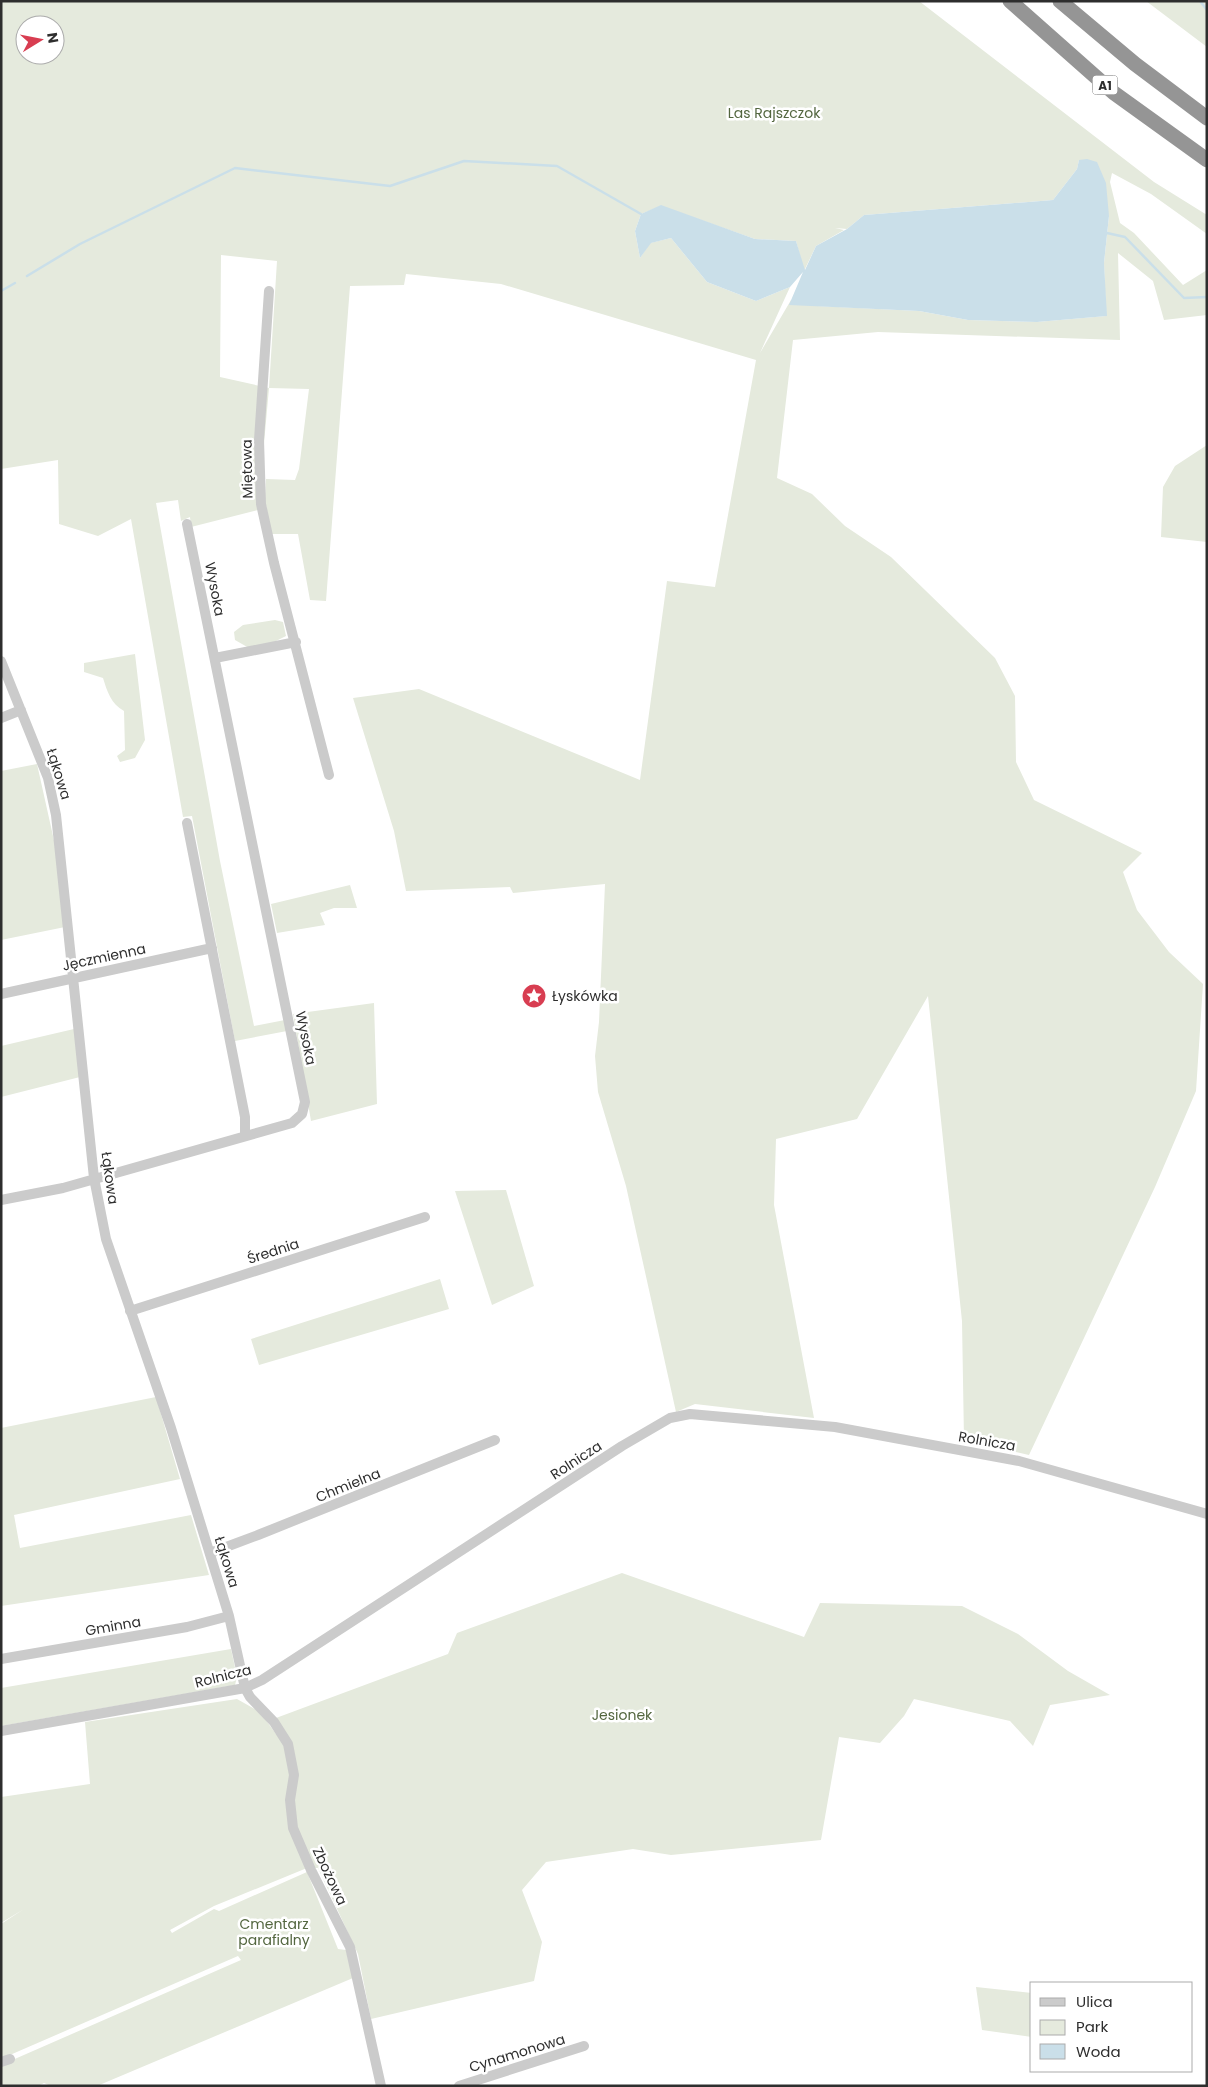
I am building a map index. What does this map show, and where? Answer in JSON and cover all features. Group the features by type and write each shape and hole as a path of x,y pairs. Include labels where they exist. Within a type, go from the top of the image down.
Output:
{"highway":[{"name":"A1","path":"1010,1 1114,93 1207,160"},
{"name":"A1","path":"1060,1 1135,64 1207,118"}],"street":[{"name":"Miętowa","path":"268,291 260,440 261,504 274,563 329,775"},
{"name":"Wysoka","path":"1,1200 63,1188 292,1123 302,1114 305,1102 188,524"},
{"path":"215,658 296,642"},
{"name":"Łąkowa","path":"1,662 48,778 56,816 75,977 94,1178 106,1239 171,1428 210,1553 229,1616 245,1688"},
{"path":"1,718 21,710"},
{"path":"187,823 245,1117 245,1136"},
{"name":"Jęczmienna","path":"1,994 212,948"},
{"name":"Średnia","path":"130,1312 425,1217"},
{"name":"Rolnicza","path":"1,1731 245,1688 262,1680 622,1446 659,1424 684,1414 835,1427 1019,1461 1207,1514"},
{"name":"Chmielna","path":"210,1553 258,1536 495,1440"},
{"name":"Gminna","path":"1,1659 187,1627 229,1616"},
{"name":"Zbożowa","path":"245,1688 250,1697 274,1722 288,1744 294,1776 290,1800 293,1828 311,1870 350,1948 382,2086"},
{"name":"Cynamonowa","path":"459,2086 584,2046"}],"green space":[{"name":"Las Rajszczok","path":"1,1 919,1 1154,182 1207,215 1207,234 1151,194 1112,173 1110,182 1120,223 1134,233 1183,285 1207,270 1207,315 1164,320 1153,281 1118,253 1120,340 878,332 793,340 777,478 812,494 845,526 891,557 995,658 1015,696 1016,762 1034,800 1142,853 1123,872 1137,910 1169,952 1203,984 1196,1091 1155,1187 1029,1455 964,1440 962,1321 928,996 857,1119 776,1139 774,1205 814,1418 695,1404 676,1412 626,1186 598,1092 595,1056 599,1022 605,884 513,893 510,887 406,891 394,831 353,698 419,689 640,780 667,581 715,587 756,360 501,284 406,274 404,285 350,286 326,601 310,600 298,534 271,534 265,499 266,479 295,480 299,469 309,389 269,388 258,510 191,527 190,517 181,521 178,500 156,503 220,861 254,1026 285,1020 287,1031 235,1041 192,816 183,817 131,519 98,536 59,524 58,460 1,469","holes":["1079,160 1109,216 1104,263 1106,316 1037,322 968,320 919,311 817,306 791,300 760,353 790,287 756,301 707,282 671,238 650,243 640,258 635,231 641,214 661,206 755,239 796,241 804,271 816,246 844,230 835,228 847,229 864,215 1053,200 1077,169","221,255 277,261 269,388 220,377"]},
{"path":"1146,1 1207,1 1207,47"},
{"path":"1207,445 1207,542 1161,537 1163,487 1175,466"},
{"path":"275,620 283,622 286,636 274,642 249,648 235,640 234,632 243,625"},
{"path":"135,654 145,740 135,758 120,762 117,756 125,750 124,711 113,701 103,678 84,672 84,663"},
{"path":"37,764 57,854 65,927 1,940 1,771"},
{"path":"350,885 357,908 334,908 320,913 325,925 277,933 271,904"},
{"path":"374,1003 377,1104 311,1121 293,1014"},
{"path":"74,1029 80,1077 1,1097 1,1046"},
{"path":"506,1190 534,1286 492,1305 455,1191"},
{"path":"440,1279 449,1309 259,1365 251,1339"},
{"path":"156,1397 180,1479 14,1515 20,1548 191,1515 209,1575 1,1606 1,1428"},
{"name":"Jesionek","path":"622,1573 804,1637 820,1603 962,1606 1018,1634 1068,1671 1110,1695 1050,1705 1033,1746 1010,1721 914,1699 904,1716 880,1743 839,1737 821,1840 671,1855 633,1849 546,1862 522,1890 542,1942 534,1981 371,2019 358,1954 318,1868 307,1868 214,1906 170,1930 172,1933 214,1909 219,1911 307,1872 338,1949 346,1950 353,1978 97,2086 51,2086 44,2083 38,2086 1,2086 1,2065 241,1960 238,1956 3,2058 1,2054 1,1924 24,1909 1,1923 1,1797 90,1784 85,1722 237,1699 260,1712 276,1734 276,1718 448,1654 457,1633"},
{"path":"231,1649 237,1677 235,1685 1,1726 1,1688"},
{"path":"976,1987 1030,1993 1030,2037 982,2030"}],"water":[{"path":"1087,159 1097,162 1106,183 1109,216 1104,263 1107,316 1037,322 968,320 919,311 789,305 803,272 790,287 756,301 707,282 671,238 651,243 640,258 635,231 641,214 661,205 755,239 796,241 805,270 816,246 847,229 864,215 1053,200 1077,169 1079,160"}],"waterway":[{"path":"1200,1 1207,10"},
{"path":"27,276 80,244 235,168 390,186 464,161 557,166 641,214"},
{"path":"1107,233 1125,237 1184,298 1207,297"},
{"path":"1,291 15,283"}],"place":[{"name":"Łyskówka","path":"534,996"}],"park label":[{"name":"Cmentarz parafialny","path":"274,1932"}]}
